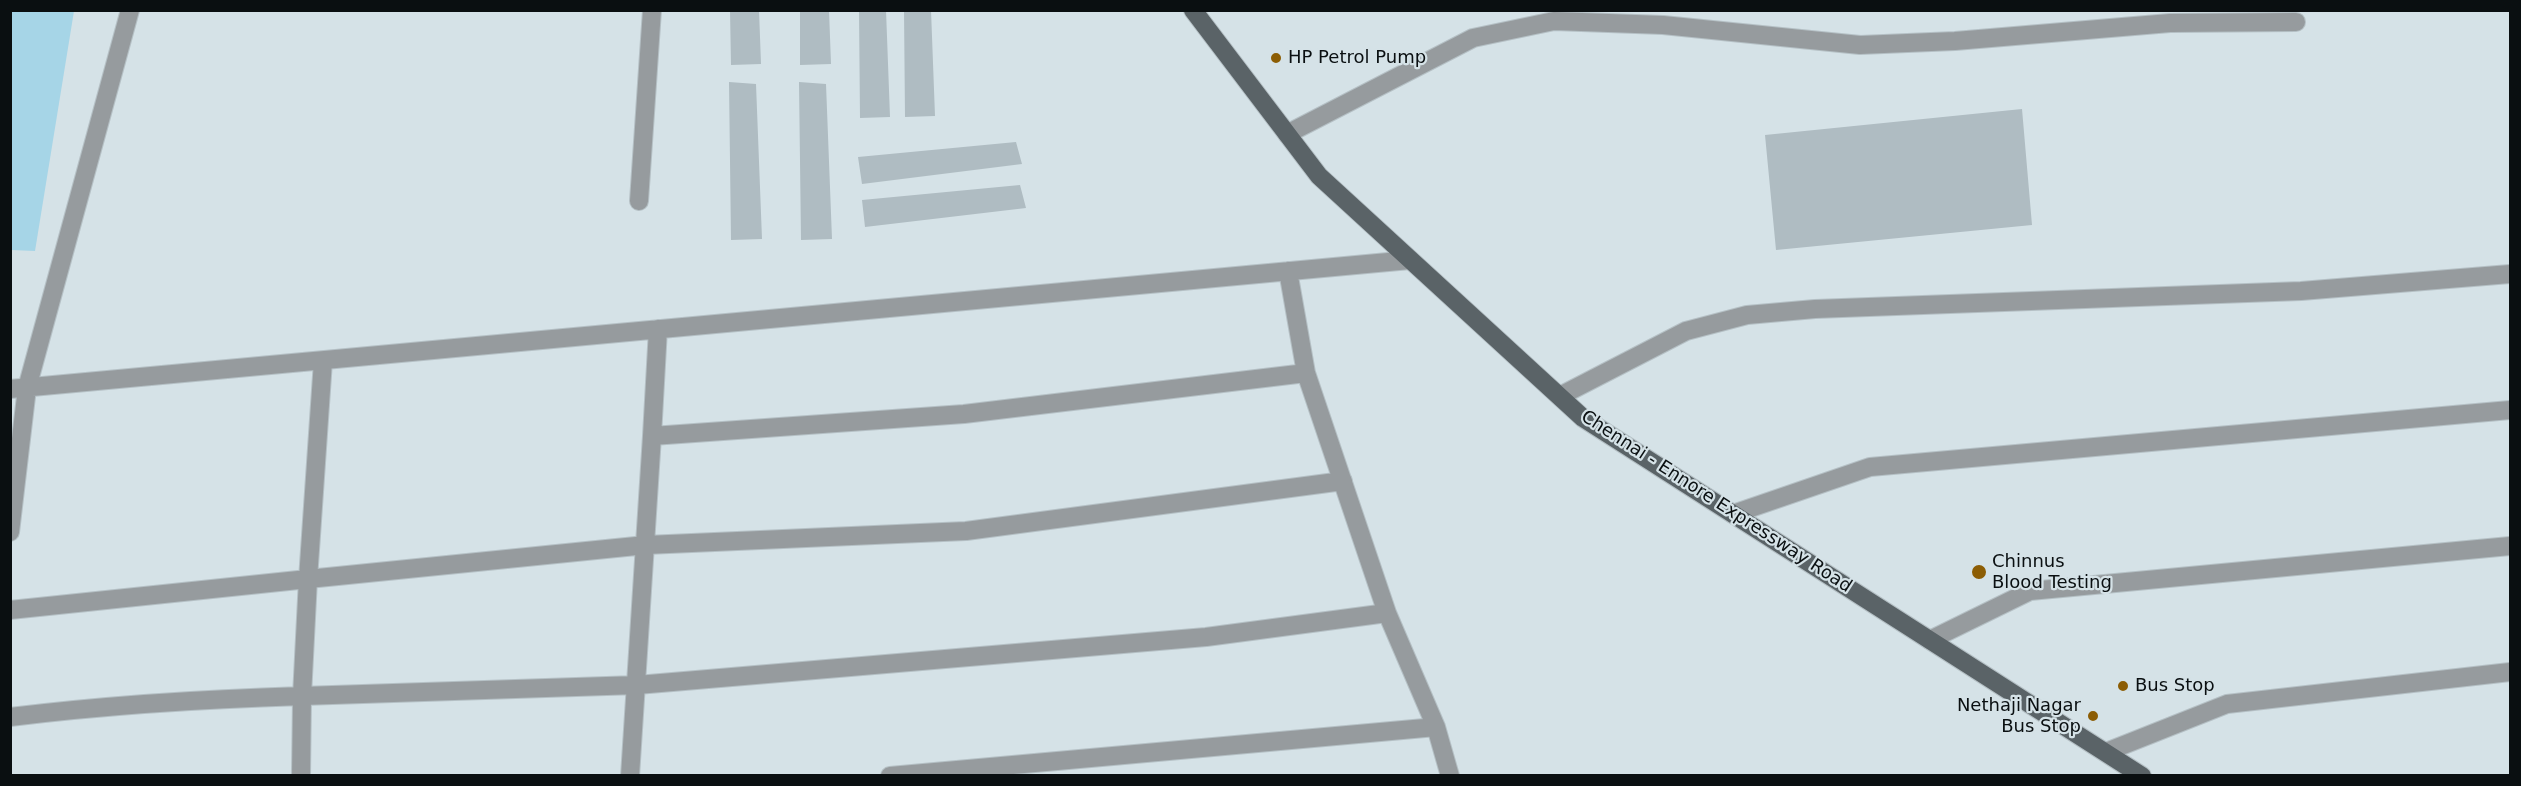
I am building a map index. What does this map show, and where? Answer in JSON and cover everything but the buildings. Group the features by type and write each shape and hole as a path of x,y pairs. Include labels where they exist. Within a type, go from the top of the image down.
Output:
{"main road":[{"name":"Chennai - Ennore Expressway Road","path":"1193,10 1318,176 1583,418 2142,776"}],"street":[{"path":"10,532 19,389 130,10"},
{"path":"639,201 652,10"},
{"path":"1287,134 1473,38 1554,21 1663,25 1860,45 2170,23 2296,22"},
{"path":"19,389 1410,260"},
{"path":"1288,271 1306,373 1387,613 1436,727 1450,776"},
{"path":"1560,396 1686,331 1747,315 1815,309 2301,291 2511,274"},
{"path":"630,776 658,329"},
{"path":"301,776 302,696 308,579 323,361"},
{"path":"652,436 964,414 1306,373"},
{"path":"1733,514 1870,467 2511,410"},
{"path":"10,610 646,545 966,531 1343,482"},
{"path":"1930,640 2030,591 2511,546"},
{"path":"10,717 99,706 202,699 637,685 1206,637 1387,613"},
{"path":"2106,752 2227,704 2511,672"},
{"path":"890,776 1436,727"}],"shaded area":[{"path":"10,11 74,11 35,251 11,250"}],"place":[{"name":"HP Petrol Pump","path":"1276,58"},
{"name":"Chinnus Blood Testing","path":"1979,572"},
{"name":"Bus Stop","path":"2123,686"},
{"name":"Nethaji Nagar Bus Stop","path":"2093,716"}]}
